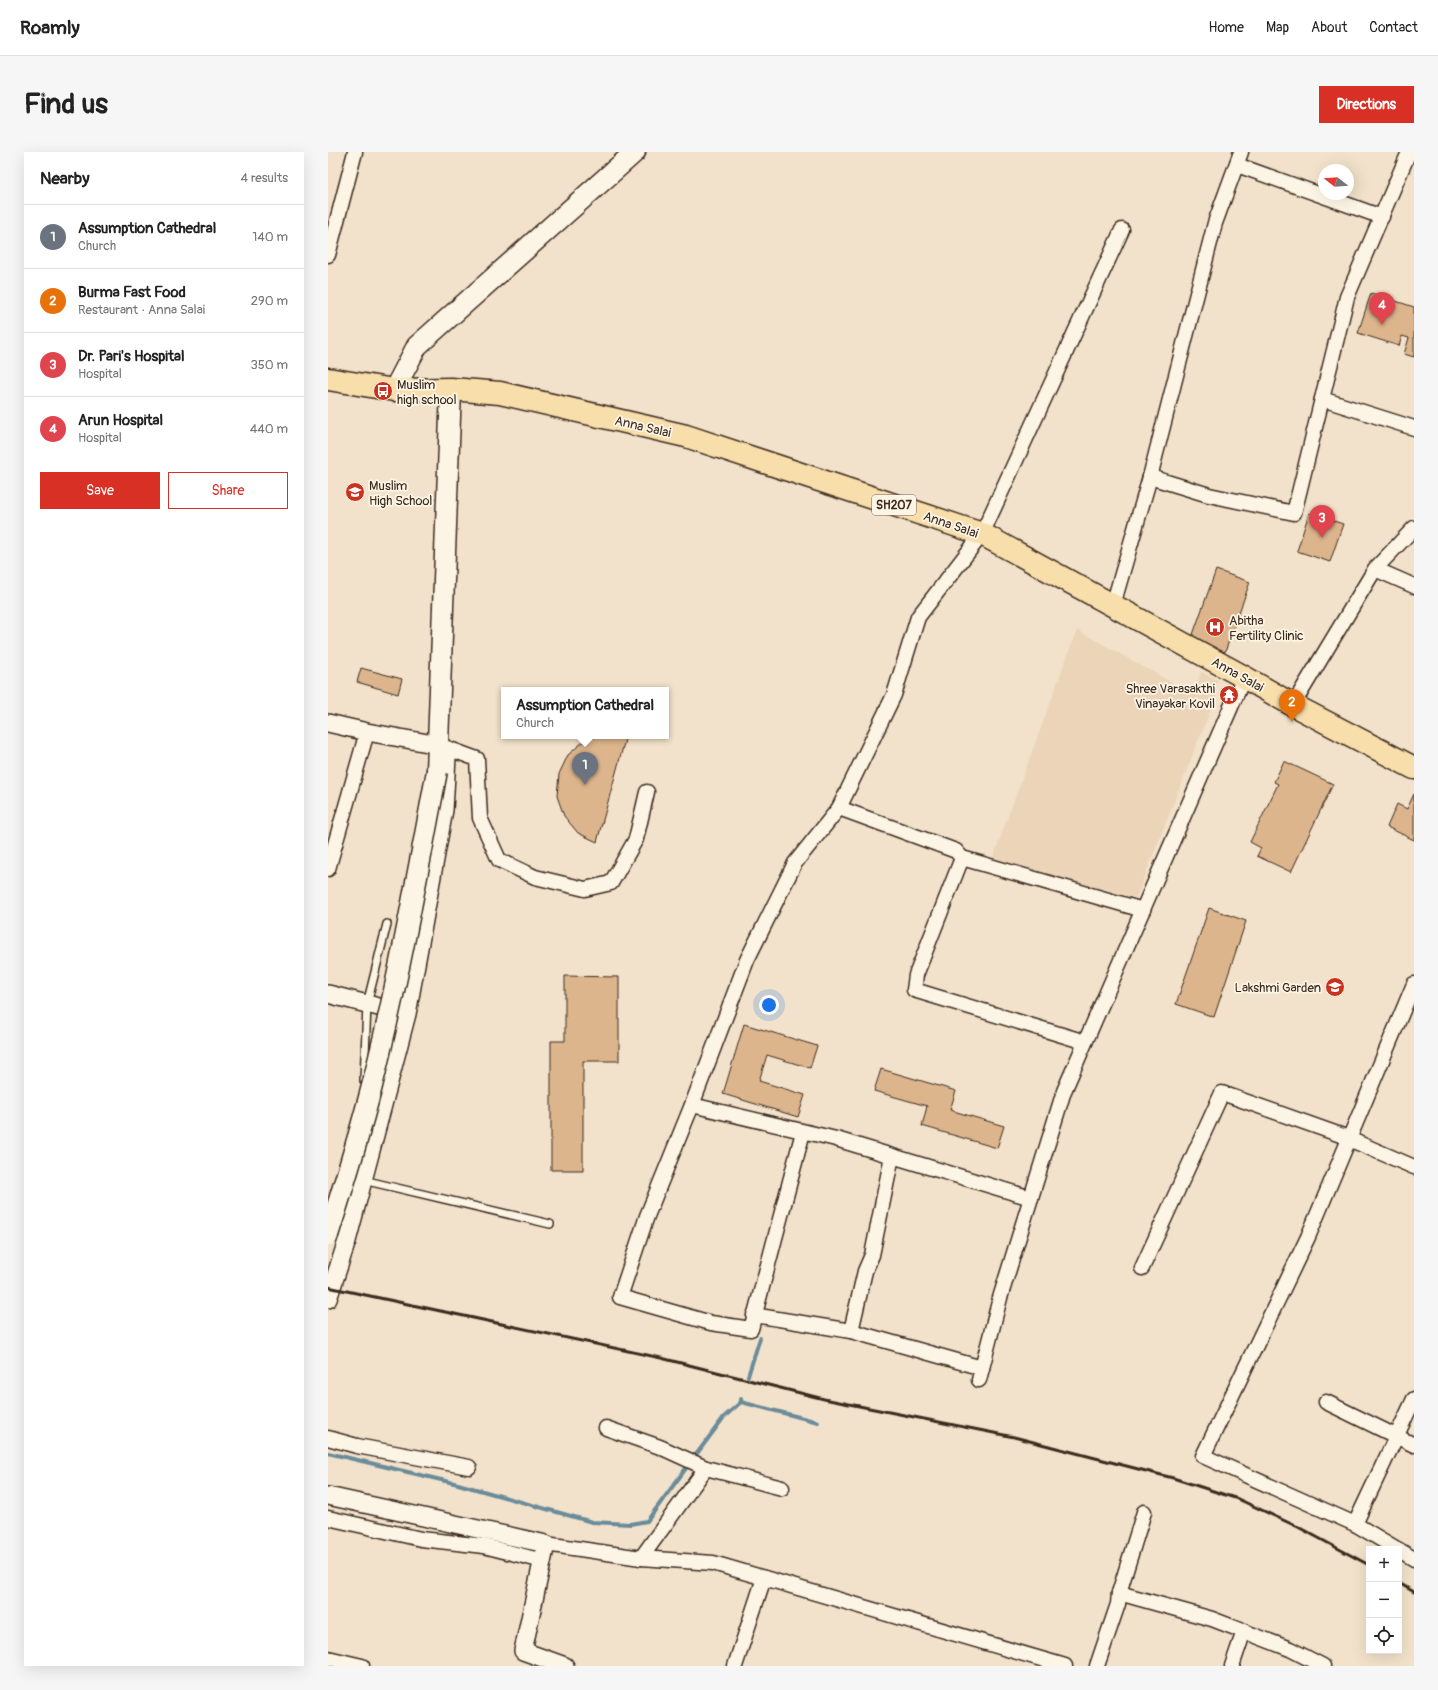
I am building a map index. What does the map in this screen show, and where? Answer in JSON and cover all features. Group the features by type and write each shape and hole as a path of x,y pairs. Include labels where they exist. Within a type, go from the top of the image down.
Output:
{"main road":[{"path":"394,390 417,346 635,152"},
{"name":"Anna Salai","path":"328,379 394,390 451,389 500,393 686,436 982,534 1293,705 1414,768"},
{"path":"328,1235 358,1138 372,1086 408,927 437,771 451,389"}],"street":[{"path":"328,255 355,152"},
{"path":"1150,477 1209,495 1294,513 1348,297 1409,152"},
{"path":"1113,605 1150,477 1215,223 1239,158 1382,217"},
{"path":"803,1132 751,1328 711,1323 620,1297 647,1216 692,1105 747,960 795,863 839,808 894,695 918,617 982,534 1122,230"},
{"path":"1322,399 1414,428"},
{"path":"1293,705 1375,569 1414,528"},
{"path":"1375,569 1414,586"},
{"path":"754,1315 852,1331 980,1374 1000,1298 1064,1091 1244,677"},
{"path":"328,722 367,732 439,745 477,759 480,818 499,860 535,876 585,889 611,883 636,839 647,792"},
{"path":"328,869 367,732"},
{"path":"328,1299 347,1241 408,1014 444,810 447,757 445,750 439,745"},
{"path":"839,808 956,851 962,858 1143,910"},
{"path":"962,858 916,975 914,990 1085,1042"},
{"path":"1391,1546 1355,1524 1203,1456 1308,1237 1414,984"},
{"path":"328,994 408,1014"},
{"path":"1142,1268 1222,1093 1349,1138 1414,1167"},
{"path":"692,1105 836,1139 1031,1198"},
{"path":"852,1331 865,1271 872,1255 892,1156"},
{"path":"328,1235 347,1241"},
{"path":"1355,1524 1414,1399"},
{"path":"1326,1402 1414,1445"},
{"path":"606,1428 660,1447 706,1468 782,1488"},
{"path":"328,1438 357,1446 469,1467"},
{"path":"641,1558 706,1468"},
{"path":"328,1496 546,1544 641,1558 713,1563 1065,1666"},
{"path":"1097,1666 1118,1604 1119,1593 1144,1512"},
{"path":"328,1518 421,1539 484,1546 543,1561"},
{"path":"546,1544 523,1651 565,1666"},
{"path":"1402,1552 1414,1559"},
{"path":"735,1666 764,1578"},
{"path":"1119,1593 1212,1619 1290,1649 1323,1666"},
{"path":"1232,1666 1244,1631"},
{"path":"328,1658 362,1666"}],"lane":[{"path":"364,1081 367,1004 387,924"},
{"path":"363,1180 550,1224"}],"shaded area":[{"path":"1077,630 1187,691 1195,693 1201,672 1218,680 1211,692 1216,696 1136,898 992,860"}],"building":[{"path":"1371,293 1414,307 1414,357 1404,354 1409,338 1402,336 1399,346 1358,333"},
{"path":"1309,513 1343,524 1330,562 1297,551"},
{"path":"1216,570 1250,582 1225,652 1191,640"},
{"path":"361,668 402,679 398,694 357,682"},
{"path":"625,739 597,842 578,833 564,816 557,796 559,774 568,755 585,740"},
{"path":"1284,761 1333,784 1291,872 1257,856 1261,848 1250,842 1278,784 1274,782"},
{"path":"1414,794 1414,840 1387,827 1397,804 1407,809"},
{"path":"1209,908 1246,921 1214,1017 1176,1004"},
{"path":"565,976 619,977 619,1061 583,1061 583,1170 551,1170 551,1041 565,1041"},
{"path":"744,1024 817,1046 810,1068 767,1055 759,1081 805,1095 798,1117 723,1094"},
{"path":"881,1069 956,1091 950,1110 1004,1126 997,1148 922,1126 927,1106 874,1091"}],"waterway":[{"path":"748,1376 760,1338"},
{"path":"328,1453 458,1484 592,1522 630,1524 647,1521 724,1417 741,1402 741,1399"},
{"path":"741,1402 818,1422"}],"railway":[{"path":"328,1287 661,1358 824,1399 1014,1437 1173,1478 1238,1499 1298,1527 1366,1563"},
{"path":"1402,1585 1414,1592"}],"place":[{"name":"Arun Hospital","path":"1382,325"},
{"name":"Muslim high school","path":"383,391"},
{"name":"Muslim High School","path":"355,492"},
{"name":"Dr. Pari's Hospital","path":"1322,538"},
{"name":"Abitha Fertility Clinic","path":"1215,627"},
{"name":"Shree Varasakthi Vinayakar Kovil","path":"1229,695"},
{"name":"Burma Fast Food","path":"1292,722"},
{"name":"Assumption Cathedral","path":"585,785"},
{"name":"Lakshmi Garden","path":"1335,987"}]}
